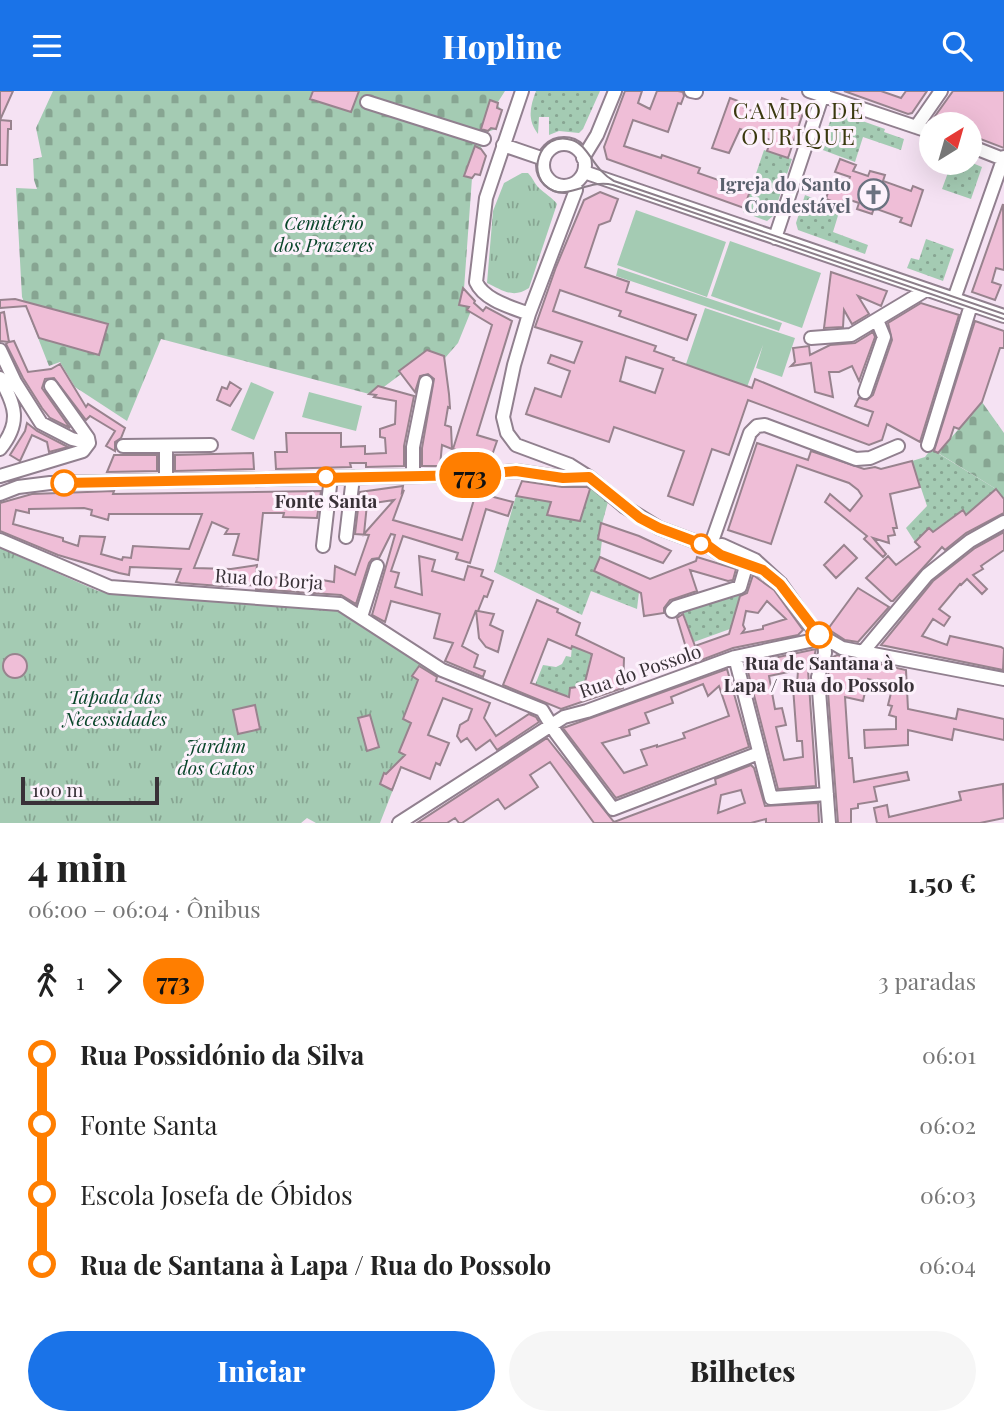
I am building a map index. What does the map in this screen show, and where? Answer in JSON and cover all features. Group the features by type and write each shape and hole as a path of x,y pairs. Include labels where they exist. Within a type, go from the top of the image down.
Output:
{"street":[{"path":"522,91 486,198 476,282 479,289 487,295 528,314"},
{"path":"615,91 575,183 576,190 528,314 504,407 505,428 516,445 570,465 640,518 768,574"},
{"path":"916,127 942,91"},
{"path":"775,238 819,92 919,128"},
{"path":"367,102 484,139"},
{"path":"503,145 544,159"},
{"path":"575,183 566,186 553,183 544,173 544,159 552,148 566,145 575,148 583,165 775,238 1004,316"},
{"path":"954,299 1003,158 982,150"},
{"path":"811,338 851,335 926,289"},
{"path":"929,445 971,305"},
{"path":"866,392 884,337 877,320"},
{"path":"0,350 15,382 41,423 72,439 89,443"},
{"path":"0,378 11,396 15,417 13,428 0,449"},
{"path":"413,476 413,447 426,382"},
{"path":"51,386 89,443"},
{"path":"710,547 750,433 757,426 765,425 856,459 870,458 898,446"},
{"path":"0,476 83,451 89,443"},
{"path":"123,446 211,445"},
{"path":"166,446 166,481"},
{"path":"0,494 50,483 413,476 516,471 563,478 589,477"},
{"path":"323,546 331,477"},
{"path":"346,537 353,477"},
{"path":"862,653 927,575 970,541 1004,522"},
{"name":"Rua do Borja","path":"0,540 110,587 340,604 442,670 538,707 613,809 759,753"},
{"path":"710,547 722,545 755,560 780,584 808,623 824,638 842,648 1004,679"},
{"path":"672,611 676,607 740,587 747,563"},
{"path":"361,617 377,566"},
{"path":"824,638 825,653 818,677 828,823"},
{"name":"Rua do Possolo","path":"399,823 564,717 735,657 824,638"},
{"path":"735,657 771,798 827,794"}],"green space":[{"name":"Cemitério dos Prazeres","path":"53,91 505,91 498,102 502,110 496,129 487,132 481,148 486,156 480,175 476,174 472,178 464,289 475,301 458,343 445,358 428,354 373,395 161,339 127,421 75,387 60,362 49,366 22,297 16,188 37,189 33,159 42,157 36,128"},
{"path":"536,91 600,91 579,133 559,131 549,135 549,117 539,117 538,134 532,124 531,108"},
{"path":"834,111 885,129 884,132 904,139 901,150 863,137 855,162 820,149"},
{"path":"764,150 792,159 773,216 767,221 743,212"},
{"path":"522,173 528,173 539,188 557,204 529,288 513,293 487,283 493,211 504,183"},
{"path":"947,175 979,175 971,199 942,189"},
{"path":"805,195 840,209 833,232 868,245 865,254 798,230 796,223"},
{"path":"636,210 726,242 707,297 617,265"},
{"path":"926,239 954,249 943,281 907,268 911,258 919,260"},
{"path":"730,241 821,273 802,328 711,296"},
{"path":"618,268 782,323 779,331 616,276"},
{"path":"705,308 795,338 782,377 756,368 763,345 747,387 686,364"},
{"path":"251,382 274,392 254,440 231,430"},
{"path":"309,392 362,406 356,431 302,417"},
{"path":"982,402 1004,433 1004,499 996,489 938,453"},
{"path":"931,449 996,489 966,515 962,510 933,532 929,528 915,542 906,528 927,506 912,461 925,457"},
{"path":"591,487 608,502 598,538 602,540 600,557 594,571 639,592 637,609 591,591 582,615 494,572 516,496 551,502 547,515 579,520"},
{"name":"Tapada das Necessidades","path":"0,548 98,591 339,608 438,674 380,823 316,823 307,818 301,823 0,823"},
{"path":"740,595 730,629 694,642 683,612"},
{"path":"572,646 591,654 584,686 571,688 569,695 564,695 535,685 543,665 556,667 562,664 566,656 571,657"}],"building":[{"path":"0,91 13,91 0,120"},
{"path":"313,91 359,91 351,112 310,99"},
{"path":"625,91 642,91 638,103 650,109 657,91 683,92 681,104 678,103 668,132 633,120 624,146 700,168 698,173 750,191 744,208 607,159 604,147"},
{"path":"844,91 881,91 901,98 906,91 927,91 912,113 908,114"},
{"path":"953,91 1004,91 1004,148 982,140 982,112 938,112"},
{"path":"730,98 746,104 744,108 775,119 782,98 805,107 788,158 767,151 771,140 740,129 729,153 712,148"},
{"path":"490,100 498,103 497,108 502,110 496,129 491,128 488,131 481,129"},
{"path":"0,120 11,121 11,129 8,129 7,165 0,165"},
{"path":"475,146 486,156 480,175 475,174 472,178 464,176"},
{"name":"Igreja do Santo Condestável","path":"840,159 856,165 853,171 868,176 870,171 885,175 883,181 911,191 913,186 923,190 911,226 900,222 902,218 874,208 872,214 857,209 859,203 844,198 842,205 826,199 830,186 845,191 850,177 835,172"},
{"path":"600,192 618,199 610,221 599,225 585,267 629,282 626,292 696,315 687,340 619,316 621,311 560,290 553,311 656,346 654,351 674,358 673,360 752,388 755,379 868,426 873,412 855,406 859,398 867,400 873,395 892,340 888,323 921,303 959,315 920,442 887,424 882,440 869,445 748,400 729,455 712,449 693,505 668,496 684,451 614,427 609,442 526,414 535,388 561,397 570,371 548,363 551,355 574,363 582,342 535,327 584,200","holes":["626,357 663,369 655,393 620,381"]},
{"path":"1003,204 1004,270 996,268 992,282 1001,285 995,300 972,292"},
{"path":"831,272 887,291 881,306 858,296 869,314 852,324 844,310 843,327 824,328"},
{"path":"463,288 483,311 486,307 512,321 477,435 497,441 490,461 453,449 492,325 467,310 469,307 459,305"},
{"path":"15,299 108,324 99,355 39,338 26,306 0,308 0,300"},
{"path":"4,312 9,342 14,341 28,372 51,369 60,364 86,407 88,404 125,428 121,438 115,442 115,451 106,446 115,431 90,416 86,420 54,378 45,379 42,388 70,428 50,418 42,408 23,378 6,344 8,342 0,341 0,313"},
{"path":"975,321 1004,331 1004,348 1000,348 982,402 959,429 954,427 950,439 938,453 934,451"},
{"path":"873,332 875,337 859,381 852,366 839,372 829,372 833,397 815,392 811,363 791,366 795,362 793,348 809,346 810,355 830,345 855,343"},
{"path":"427,350 444,356 449,394 450,408 448,407 445,425 451,427 452,449 442,445 440,466 422,466 422,448 434,379 428,374 420,376 415,392 399,371"},
{"path":"230,382 241,389 230,406 217,400 222,387 227,389"},
{"path":"378,386 414,396 404,446 404,466 366,467 366,463 350,463 351,467 276,469 275,452 287,452 286,433 341,433 341,447 365,446 365,454 386,453 385,438 380,437 380,429 395,424 396,401 369,394"},
{"path":"27,423 68,447 49,452 47,442 32,435 20,461 10,455"},
{"path":"757,443 808,460 811,451 864,469 881,469 912,461 920,487 890,494 897,528 893,528 895,535 888,536 889,543 873,538 886,554 883,557 864,539 867,536 825,502 830,494 850,511 862,496 858,490 849,483 797,465 771,544 728,530"},
{"path":"253,453 254,469 175,471 175,455"},
{"path":"114,455 157,455 157,471 107,472"},
{"path":"522,481 590,489 580,521 547,515 551,502 516,496"},
{"path":"403,486 393,520 462,540 478,486 492,490 490,496 513,502 508,516 486,509 470,563 456,559 458,553 403,536 391,571 399,573 395,587 422,595 419,556 435,560 432,571 464,580 468,566 483,570 481,576 493,581 478,611 494,614 490,625 503,631 498,652 486,647 479,638 476,610 462,646 478,655 474,667 485,671 483,677 445,661 453,643 434,638 440,614 391,601 385,622 372,615 395,535 391,534 379,558 372,559 369,563 356,604 341,595 256,589 256,585 220,586 176,582 181,569 130,567 129,575 119,573 58,555 0,531 0,503 32,494 114,491 113,494 321,491 317,518 283,517 284,513 263,513 258,560 233,555 239,534 225,534 228,529 212,522 194,568 231,569 257,565 256,575 334,582 335,566 355,575 369,535 355,534 360,492","holes":["394,500 364,534 367,504","29,509 92,510 91,515 108,520 109,514 202,514 189,549 133,546 131,558 123,557 122,560 101,554 105,537 80,536 78,546 63,541 63,538 13,524 16,510 29,513"]},
{"path":"996,489 1004,499 1004,513 966,533 945,550 942,547 893,601 866,578 888,556 896,565 920,547 915,542 929,528 933,532 963,510 966,515"},
{"path":"601,523 671,551 663,563 598,539"},
{"path":"1004,532 1004,550 973,575 987,589 982,594 967,579 960,584 939,609 950,617 944,626 933,619 922,636 947,645 950,636 1001,647 1004,649 1003,670 881,645 933,581 975,548"},
{"path":"844,545 857,558 836,578 824,565"},
{"path":"600,557 650,579 696,561 697,557 736,569 733,580 728,581 690,570 697,591 670,600 664,613 644,616 641,593 594,571"},
{"path":"753,575 774,590 803,630 798,635 733,648 691,664 677,618 683,614 695,646 729,634 740,596 747,593","holes":["767,601 786,619 763,626 763,629 742,633 745,629 743,625 746,611 758,613"]},
{"path":"858,588 889,607 858,642 845,640 828,629"},
{"path":"537,600 580,623 576,635 624,658 623,688 561,709 503,685","holes":["548,639 571,649 572,646 592,654 584,686 570,688 569,697 531,683"]},
{"path":"816,649 811,670 808,670 816,786 778,789 746,664","holes":["798,670 797,686 793,687 797,741 802,741 803,757 784,760 776,727 786,725 782,708 775,709 769,676"]},
{"path":"15,654 24,657 27,666 24,675 15,678 6,675 3,666 6,657"},
{"path":"837,655 906,670 908,709 956,719 958,709 1004,719 1004,740 954,729 952,740 908,730 908,745 865,748 864,730 896,729 896,717 889,715 892,706 888,705 893,685 868,679 863,701 845,697 849,758 852,758 854,782 907,772 909,780 874,787 877,801 858,804 858,808 851,809 851,823 838,823 827,679 833,657"},
{"path":"419,666 437,677 436,681 490,703 484,718 496,736 529,714 539,722 497,750 490,740 476,750 467,738 461,742 457,736 460,725 468,720 472,709 443,698 428,735 449,743 440,765 436,763 430,779 401,767 392,790 380,784 384,773 405,755 399,752 411,723 403,719 418,680 412,676"},
{"path":"727,669 749,747 616,798 563,728","holes":["703,684 708,696 719,686 729,716 683,733 685,738 641,750 647,765 624,773 602,743 630,735 629,730 649,723 645,713 673,703 671,697"]},
{"path":"255,705 260,729 238,734 233,710"},
{"path":"370,715 379,747 367,751 358,718"},
{"path":"547,738 614,822 716,784 715,779 751,765 765,806 818,803 819,823 766,823 766,819 751,823 594,823 550,762 530,775 538,787 505,809 498,799 462,823 455,818 447,823 417,823","holes":["741,790 745,803 718,813 721,795"]},
{"path":"1003,784 1004,818 980,823 877,823 874,808 887,805 889,817 961,800 959,792"}],"tram line":[{"path":"1004,314 614,181 601,171 583,147 572,140 560,139 551,142 539,157 539,176 545,185 554,191 568,192 597,184 613,185 1004,319"}],"bus line":[{"name":"773","path":"64,483 474,475 516,471 563,478 589,477 640,518 710,547 721,555 763,570 780,584 819,635"}],"place":[{"name":"Igreja do Santo Condestável","path":"874,195"},
{"name":"Fonte Santa","path":"326,477"},
{"name":"Rua de Santana à Lapa / Rua do Possolo","path":"819,635"}],"district":[{"name":"CAMPO DE OURIQUE","path":"799,124"}],"park label":[{"name":"Jardim dos Catos","path":"216,757"}]}
